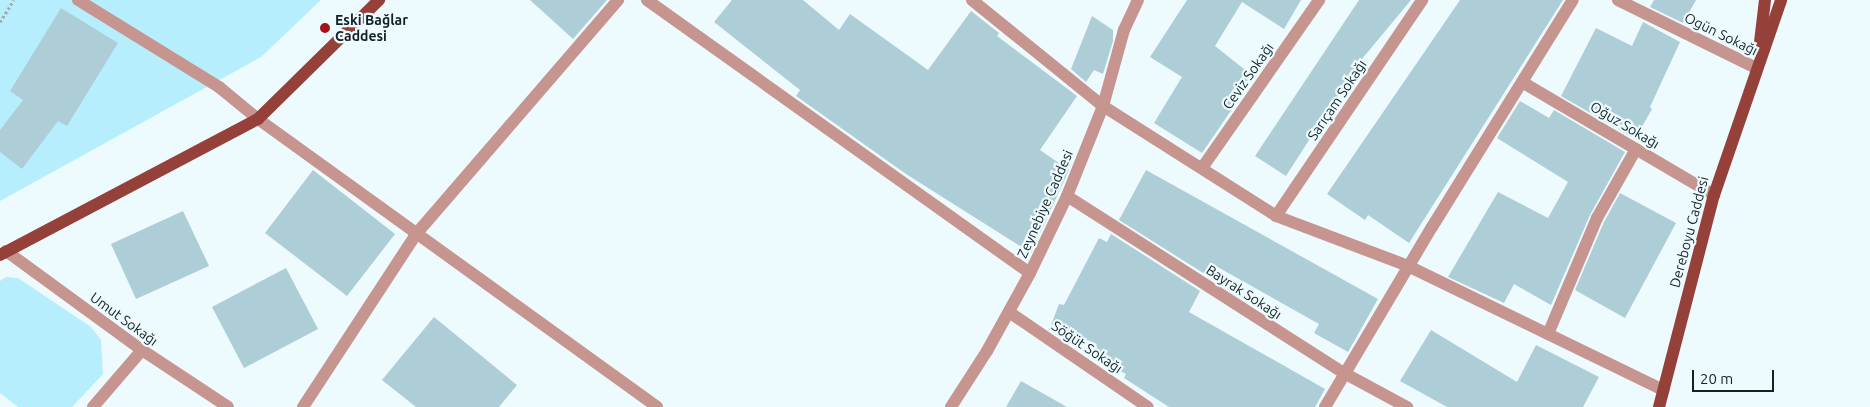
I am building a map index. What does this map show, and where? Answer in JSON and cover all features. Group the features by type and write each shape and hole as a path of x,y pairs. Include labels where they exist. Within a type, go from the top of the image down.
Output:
{"main road":[{"path":"3,253 258,119 379,0"},
{"path":"1756,68 1765,0"},
{"path":"1756,68 1780,0"},
{"name":"Dereboyu Caddesi","path":"1659,407 1714,195 1756,68"}],"street":[{"path":"78,0 219,86 258,119 657,407"},
{"path":"303,407 418,233 618,0"},
{"path":"648,0 1030,273"},
{"path":"972,0 1103,106 1276,216 1408,266 1663,390"},
{"name":"Zeynebiye Caddesi","path":"951,407 1009,312 1067,196 1103,106 1124,30 1138,0"},
{"name":"Ceviz Sokağı","path":"1202,168 1319,0"},
{"name":"Sarıçam Sokağı","path":"1276,216 1422,0"},
{"path":"1325,407 1408,266 1573,0"},
{"name":"Ogün Sokağı","path":"1618,0 1756,68"},
{"name":"Oğuz Sokağı","path":"1522,82 1714,195"},
{"path":"1548,334 1597,218 1636,149"},
{"name":"Bayrak Sokağı","path":"1067,196 1344,373 1407,407"},
{"name":"Umut Sokağı","path":"3,253 142,350 228,407"},
{"name":"Söğüt Sokağı","path":"1009,312 1148,407"},
{"path":"93,407 142,350"}],"path":[{"path":"0,22 14,0"}],"shaded area":[{"path":"0,0 321,0 261,57 0,201"},
{"path":"6,277 18,278 91,327 101,340 103,374 72,407 18,407 0,393 0,281"}],"building":[{"path":"530,0 607,0 573,39"},
{"path":"732,0 803,0 839,30 850,14 928,70 971,11 999,33 997,36 1077,96 1040,150 1069,170 1031,253 906,174 796,96 800,90 714,22"},
{"path":"1187,0 1301,0 1284,29 1242,2 1215,46 1254,77 1202,153 1154,123 1182,77 1150,57"},
{"path":"1359,0 1411,0 1357,65 1361,68 1336,98 1286,176 1255,156"},
{"path":"1460,0 1563,0 1409,243 1368,215 1365,220 1327,194"},
{"path":"1654,0 1696,0 1683,23 1650,7"},
{"path":"61,8 118,43 67,126 58,121 22,169 0,152 0,130 23,100 10,91"},
{"path":"1092,16 1113,30 1113,41 1103,74 1094,70 1086,82 1071,69"},
{"path":"1643,22 1680,42 1650,107 1652,109 1635,139 1561,96 1596,28 1632,46"},
{"path":"1520,101 1549,118 1554,110 1625,152 1590,215 1551,305 1514,284 1504,303 1448,277 1498,192 1548,218 1568,182 1497,138"},
{"path":"313,170 395,234 347,296 265,233"},
{"path":"1146,170 1378,299 1348,352 1314,333 1319,324 1214,265 1208,276 1119,220"},
{"path":"1620,193 1676,223 1625,318 1575,290 1604,222"},
{"path":"183,211 209,266 136,299 111,244"},
{"path":"1111,234 1200,291 1189,312 1325,389 1315,407 1169,407 1124,378 1126,374 1091,356 1097,344 1051,325 1059,304 1064,305 1099,238 1107,242"},
{"path":"286,268 318,329 244,368 212,307"},
{"path":"434,317 517,385 499,407 416,407 382,380"},
{"path":"1431,330 1517,382 1536,345 1599,377 1583,407 1447,407 1400,381"},
{"path":"1021,381 1067,407 1006,407"}],"place":[{"name":"Eski Bağlar Caddesi","path":"325,28"}]}
